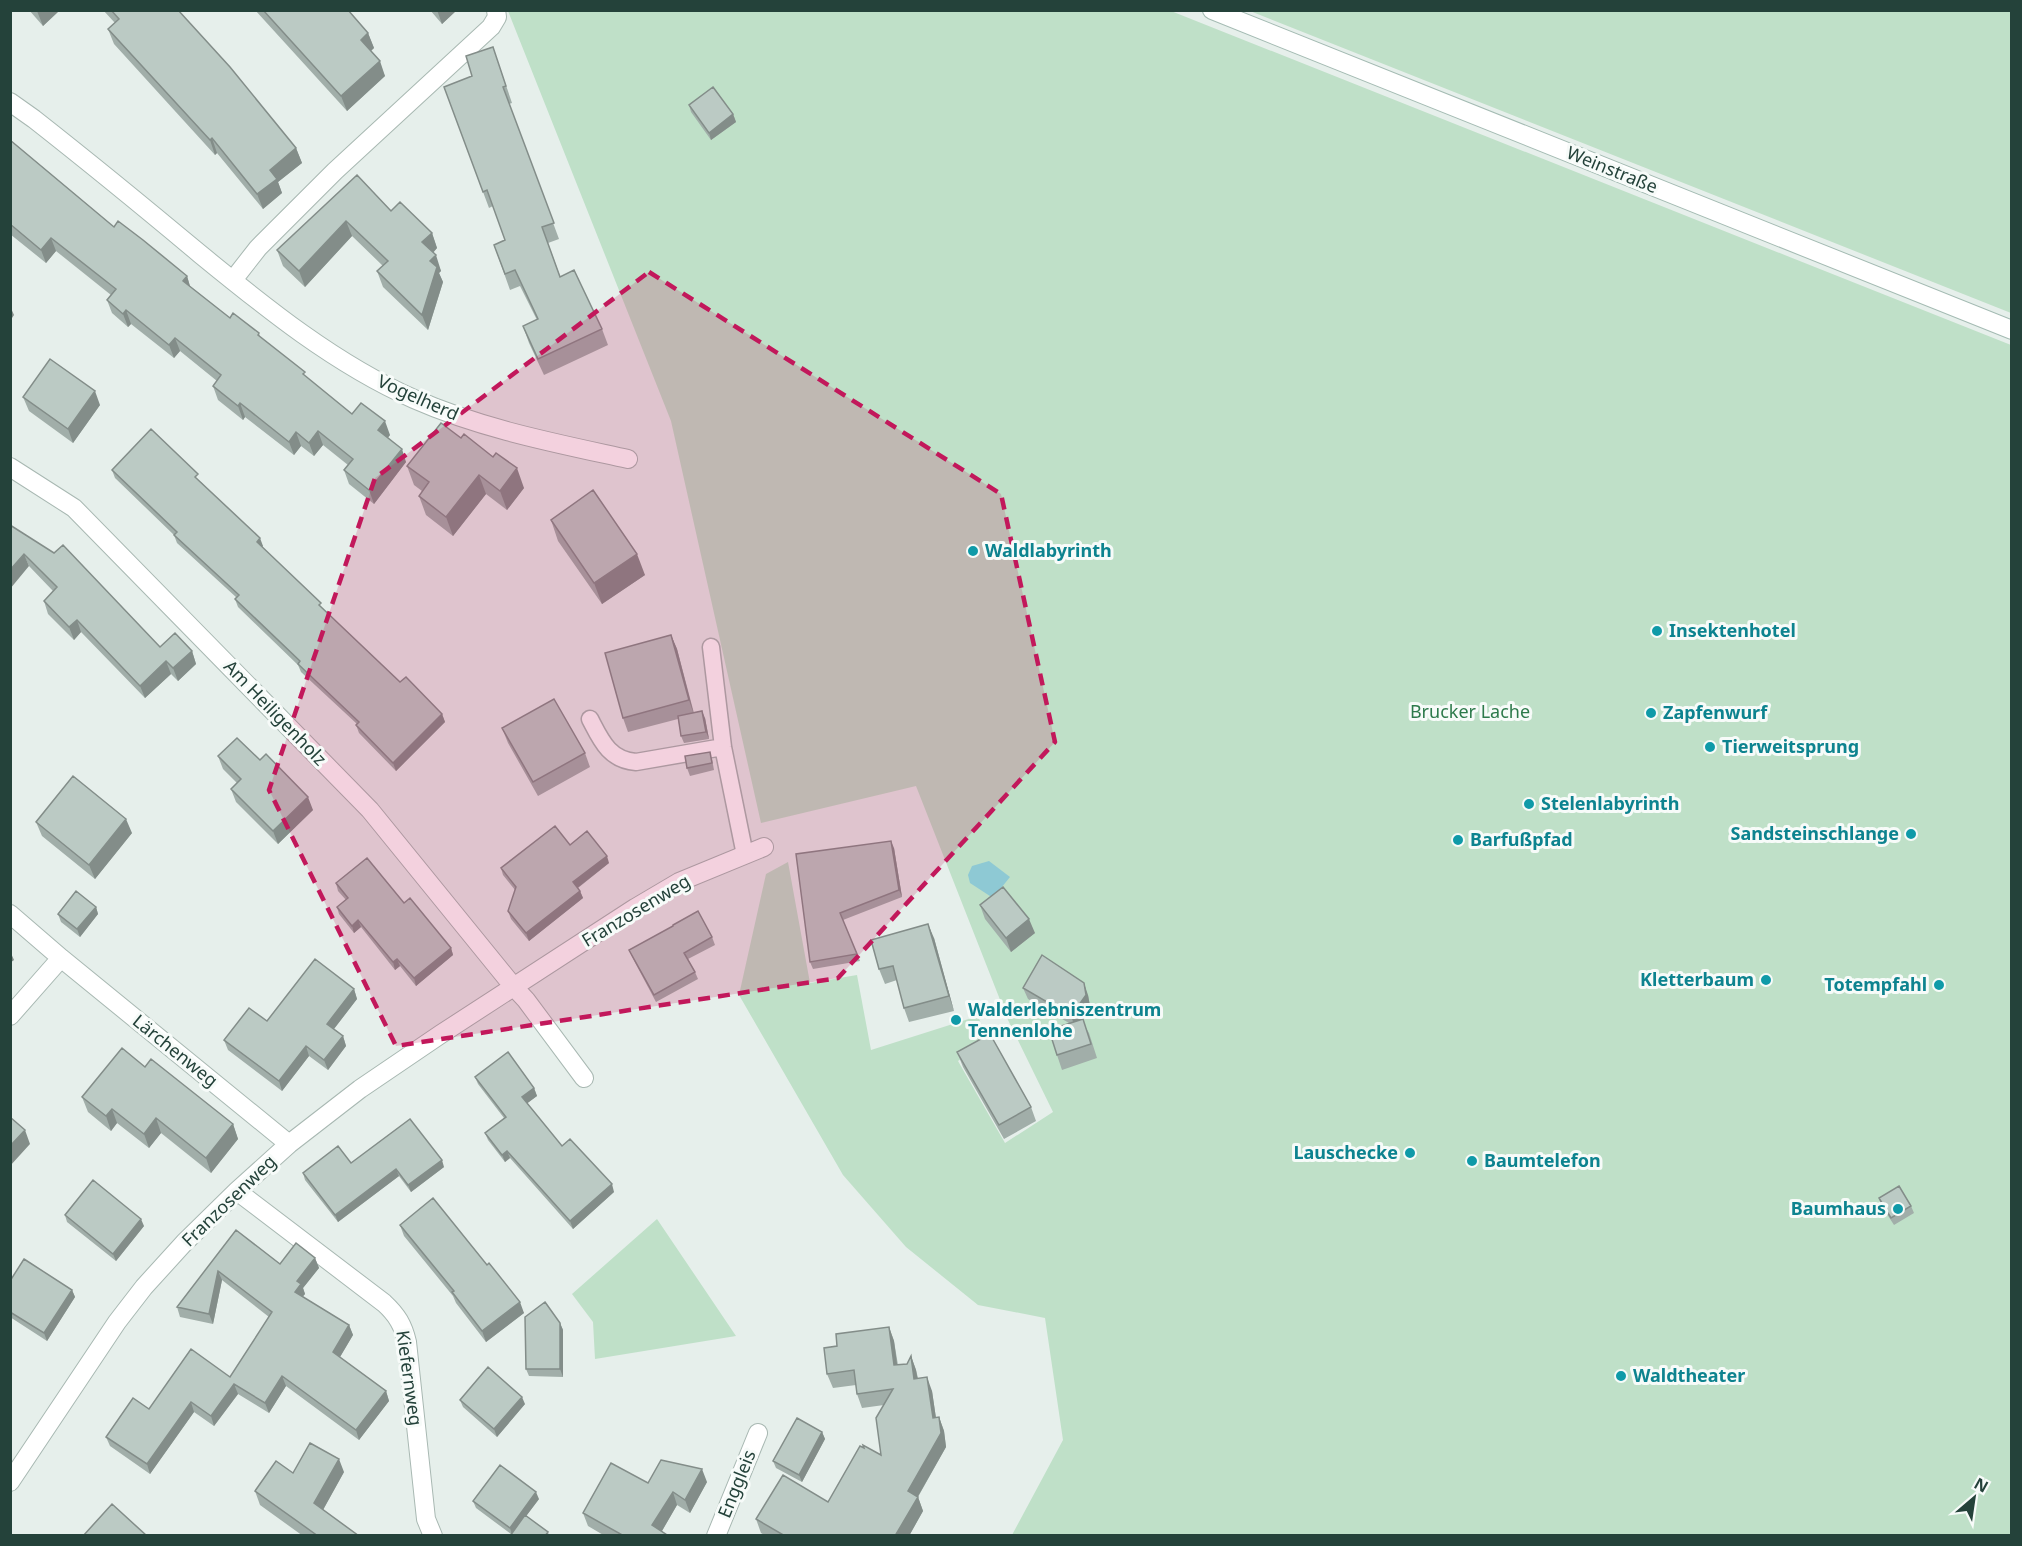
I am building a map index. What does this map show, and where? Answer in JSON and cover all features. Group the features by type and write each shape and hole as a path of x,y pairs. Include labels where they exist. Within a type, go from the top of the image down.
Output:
{"street":[{"path":"233,280 258,248 335,171 490,27 497,17 496,10"},
{"name":"Weinstraße","path":"1212,10 2012,330"},
{"name":"Vogelherd","path":"10,102 34,118 233,280 297,329 373,379 455,416 496,429 628,459"},
{"name":"Am Heiligenholz","path":"10,467 74,508 362,802 389,831 513,986"},
{"name":"Franzosenweg","path":"10,1482 117,1322 144,1287 184,1243 289,1144 360,1089 513,986 635,908 679,882 764,847"},
{"name":"Lärchenweg","path":"10,914 289,1144"},
{"path":"10,1016 61,958"},
{"path":"513,986 584,1078"},
{"name":"Kiefernweg","path":"237,1191 396,1314 407,1342 426,1519 433,1536"},
{"name":"Enggleis","path":"716,1536 758,1433"}],"lane":[{"path":"711,647 723,747 745,855"},
{"path":"590,719 606,748 626,761 636,762 723,747"}],"highlighted area":[{"path":"649,272 1001,494 1055,742 838,978 396,1046 269,790 375,478"}],"green space":[{"name":"Brucker Lache","path":"508,11 1171,11 2011,345 2011,1535 1012,1535 1063,1440 1045,1318 978,1305 906,1247 843,1175 739,995 766,874 788,862 810,983 857,975 871,1050 978,1016 988,1041 958,1061 1005,1143 1053,1112 1008,1020 916,786 761,823 671,421"},
{"path":"1250,11 2011,11 2011,313"},
{"path":"657,1219 736,1336 595,1359 593,1322 572,1294"}],"water":[{"path":"989,861 1010,877 993,898 970,883 968,875 972,866"}],"building":[{"path":"111,10 178,10 230,67 296,148 270,170 277,179 257,194 212,138 210,140 108,29 119,19"},
{"path":"263,10 348,10 368,33 361,40 380,61 341,96"},
{"path":"493,47 506,86 503,87 554,223 542,227 560,277 574,270 602,329 538,359 523,326 538,319 515,270 505,274 494,245 505,240 487,190 483,192 444,87 472,76 466,56"},
{"path":"713,87 733,114 709,133 689,105"},
{"path":"10,140 114,227 118,221 143,240 187,276 183,281 230,318 233,313 259,333 258,335 305,372 303,374 352,414 361,403 385,421 378,430 402,449 369,490 344,470 353,459 318,431 309,443 296,432 289,442 240,403 238,406 213,386 221,375 175,338 169,345 126,310 123,314 107,300 116,289 51,238 41,250 10,224"},
{"path":"357,175 391,211 400,202 432,233 422,242 436,255 430,261 437,267 422,315 377,271 388,261 346,221 299,271 277,250"},
{"path":"50,359 95,391 68,429 23,397"},
{"path":"441,423 461,438 464,434 493,457 496,453 517,468 500,491 479,475 446,517 419,496 429,482 407,466"},
{"path":"151,429 198,474 195,477 260,538 257,542 321,603 319,605 400,682 406,677 442,714 393,763 356,725 359,722 235,599 239,595 174,535 177,532 112,470"},
{"path":"593,490 637,554 594,583 551,520"},
{"path":"10,525 54,553 63,545 160,647 175,633 192,651 173,668 166,661 140,686 77,620 69,627 44,601 57,587 24,554 10,570"},
{"path":"671,635 689,700 623,718 605,653"},
{"path":"554,699 585,753 533,782 502,728"},
{"path":"702,711 706,732 681,736 678,716"},
{"path":"237,738 260,760 266,754 308,797 273,831 231,789 241,779 218,756"},
{"path":"710,752 712,763 687,768 685,756"},
{"path":"73,776 126,819 89,865 36,822"},
{"path":"555,826 570,845 587,831 607,856 573,882 580,891 526,933 508,911 516,887 501,868"},
{"path":"891,841 899,890 840,913 857,954 810,962 796,854"},
{"path":"367,858 404,903 410,898 451,948 414,978 397,959 393,962 358,920 352,926 337,907 348,898 336,883"},
{"path":"1003,887 1029,919 1006,938 980,905"},
{"path":"76,891 96,907 77,929 58,914"},
{"path":"698,911 712,937 684,953 695,972 654,995 629,950"},
{"path":"928,924 949,996 904,1008 893,966 879,969 871,940"},
{"path":"1042,955 1084,983 1086,995 1071,1016 1023,988"},
{"path":"315,959 354,989 327,1024 343,1036 324,1060 306,1046 279,1081 224,1040 249,1008 267,1021"},
{"path":"1083,1019 1091,1044 1057,1055 1049,1030"},
{"path":"990,1034 1031,1107 999,1125 957,1052"},
{"path":"122,1048 145,1067 151,1059 233,1124 206,1158 156,1118 144,1134 112,1109 106,1116 82,1097"},
{"path":"508,1052 534,1088 522,1097 562,1146 570,1139 612,1184 570,1221 507,1151 502,1155 485,1133 506,1117 475,1077"},
{"path":"10,1117 25,1130 10,1146"},
{"path":"410,1119 442,1160 408,1185 396,1169 335,1215 303,1173 338,1146 351,1163"},
{"path":"93,1180 141,1219 113,1254 65,1215"},
{"name":"Baumhaus","path":"1899,1186 1911,1206 1891,1218 1879,1198"},
{"path":"433,1198 520,1302 482,1331 452,1292 454,1291 400,1225"},
{"path":"236,1230 280,1264 296,1243 315,1258 297,1281 301,1284 295,1292 349,1325 333,1352 386,1391 356,1430 282,1376 265,1403 234,1384 211,1416 191,1402 147,1464 106,1437 133,1398 149,1409 191,1349 230,1377 272,1312 218,1271 209,1314 177,1307"},
{"path":"24,1259 72,1290 44,1333 10,1312 10,1281"},
{"path":"545,1302 560,1323 560,1369 526,1369 525,1317"},
{"path":"889,1327 894,1365 907,1364 911,1356 914,1379 927,1377 933,1418 939,1417 941,1433 908,1491 918,1497 895,1536 785,1536 756,1519 783,1475 828,1502 860,1446 864,1448 863,1445 881,1455 876,1418 893,1389 857,1394 854,1370 827,1374 824,1348 837,1346 836,1334"},
{"path":"488,1367 522,1397 494,1429 460,1400"},
{"path":"797,1418 822,1432 799,1475 773,1461"},
{"path":"310,1443 339,1459 314,1503 359,1536 318,1536 255,1491 276,1461 293,1473"},
{"path":"661,1460 702,1469 685,1500 673,1492 652,1525 667,1536 624,1536 583,1513 611,1463 648,1483"},
{"path":"500,1465 536,1492 510,1528 473,1501"},
{"path":"112,1504 147,1536 83,1536"},
{"path":"525,1515 548,1532 545,1536 510,1536"}],"place":[{"name":"Waldlabyrinth","path":"973,551"},
{"name":"Insektenhotel","path":"1657,631"},
{"name":"Zapfenwurf","path":"1651,713"},
{"name":"Tierweitsprung","path":"1710,747"},
{"name":"Stelenlabyrinth","path":"1529,804"},
{"name":"Sandsteinschlange","path":"1911,834"},
{"name":"Barfußpfad","path":"1458,840"},
{"name":"Kletterbaum","path":"1766,980"},
{"name":"Totempfahl","path":"1939,985"},
{"name":"Walderlebniszentrum Tennenlohe","path":"956,1020"},
{"name":"Lauschecke","path":"1410,1153"},
{"name":"Baumtelefon","path":"1472,1161"},
{"name":"Baumhaus","path":"1898,1209"},
{"name":"Waldtheater","path":"1621,1376"}]}
